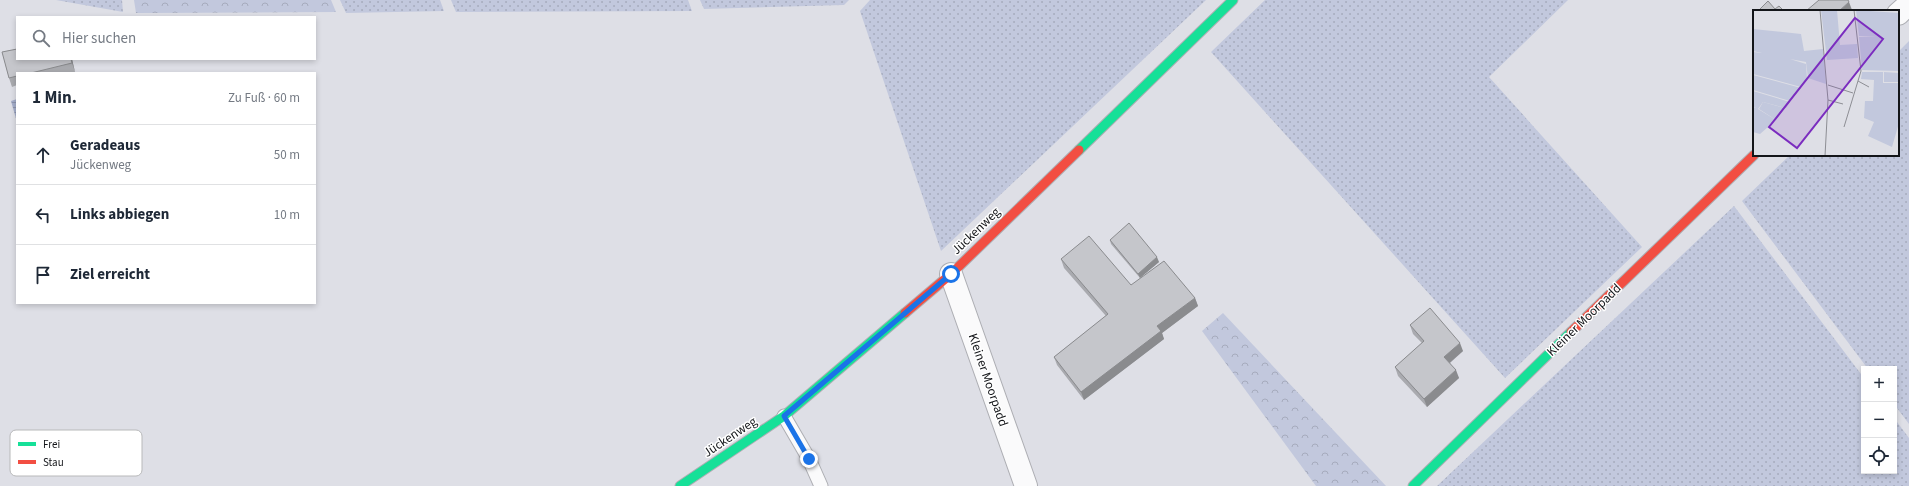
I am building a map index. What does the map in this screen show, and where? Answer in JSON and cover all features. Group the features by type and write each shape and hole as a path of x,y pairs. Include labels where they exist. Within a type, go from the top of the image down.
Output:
{"street":[{"name":"Jückenweg","path":"680,486 784,416 951,274 1233,0"},
{"path":"1899,13 1909,4"},
{"name":"Kleiner Moorpadd","path":"1413,486 1753,156"},
{"name":"Kleiner Moorpadd","path":"951,274 1026,486"}],"lane":[{"path":"784,416 809,459 821,486"}],"green space":[{"path":"56,0 122,0 123,12"},
{"path":"134,0 331,0 336,12 136,13"},
{"path":"340,0 440,0 444,11 346,13"},
{"path":"451,0 688,0 692,11 456,12"},
{"path":"700,0 849,0 844,5 704,9"},
{"path":"870,0 1206,0 941,251 860,11"},
{"path":"1265,0 1568,0 1489,77 1642,247 1505,378 1211,52"},
{"path":"1909,41 1909,424 1897,408 1897,366 1866,366 1742,201 1789,156 1899,156 1899,51"},
{"path":"1734,206 1861,374 1861,474 1897,474 1897,422 1909,438 1909,486 1437,486"},
{"path":"1223,313 1386,486 1316,486 1202,331"}],"shaded area":[{"path":"16,99 16,118 11,101"}],"building":[{"path":"1819,0 1848,0 1849,2 1840,10 1807,10"},
{"path":"1768,1 1775,9 1779,6 1783,10 1759,10"},
{"path":"16,49 16,60 71,60 72,63 35,72 16,72 16,76 9,78 2,52"},
{"path":"1129,223 1157,257 1138,274 1110,240"},
{"path":"1089,236 1131,285 1164,261 1195,298 1157,326 1161,331 1081,392 1054,357 1108,314 1061,259"},
{"path":"1430,308 1460,343 1444,357 1456,370 1424,399 1395,367 1424,341 1410,325"}],"traffic: fast":[{"path":"1079,150 1233,0"},
{"path":"680,486 784,416 905,313"},
{"path":"1413,486 1571,332"}],"traffic: jam":[{"path":"905,313 951,274 1079,150"},
{"path":"1571,332 1753,156"}],"route":[{"path":"809,459 784,416 951,274"}]}
